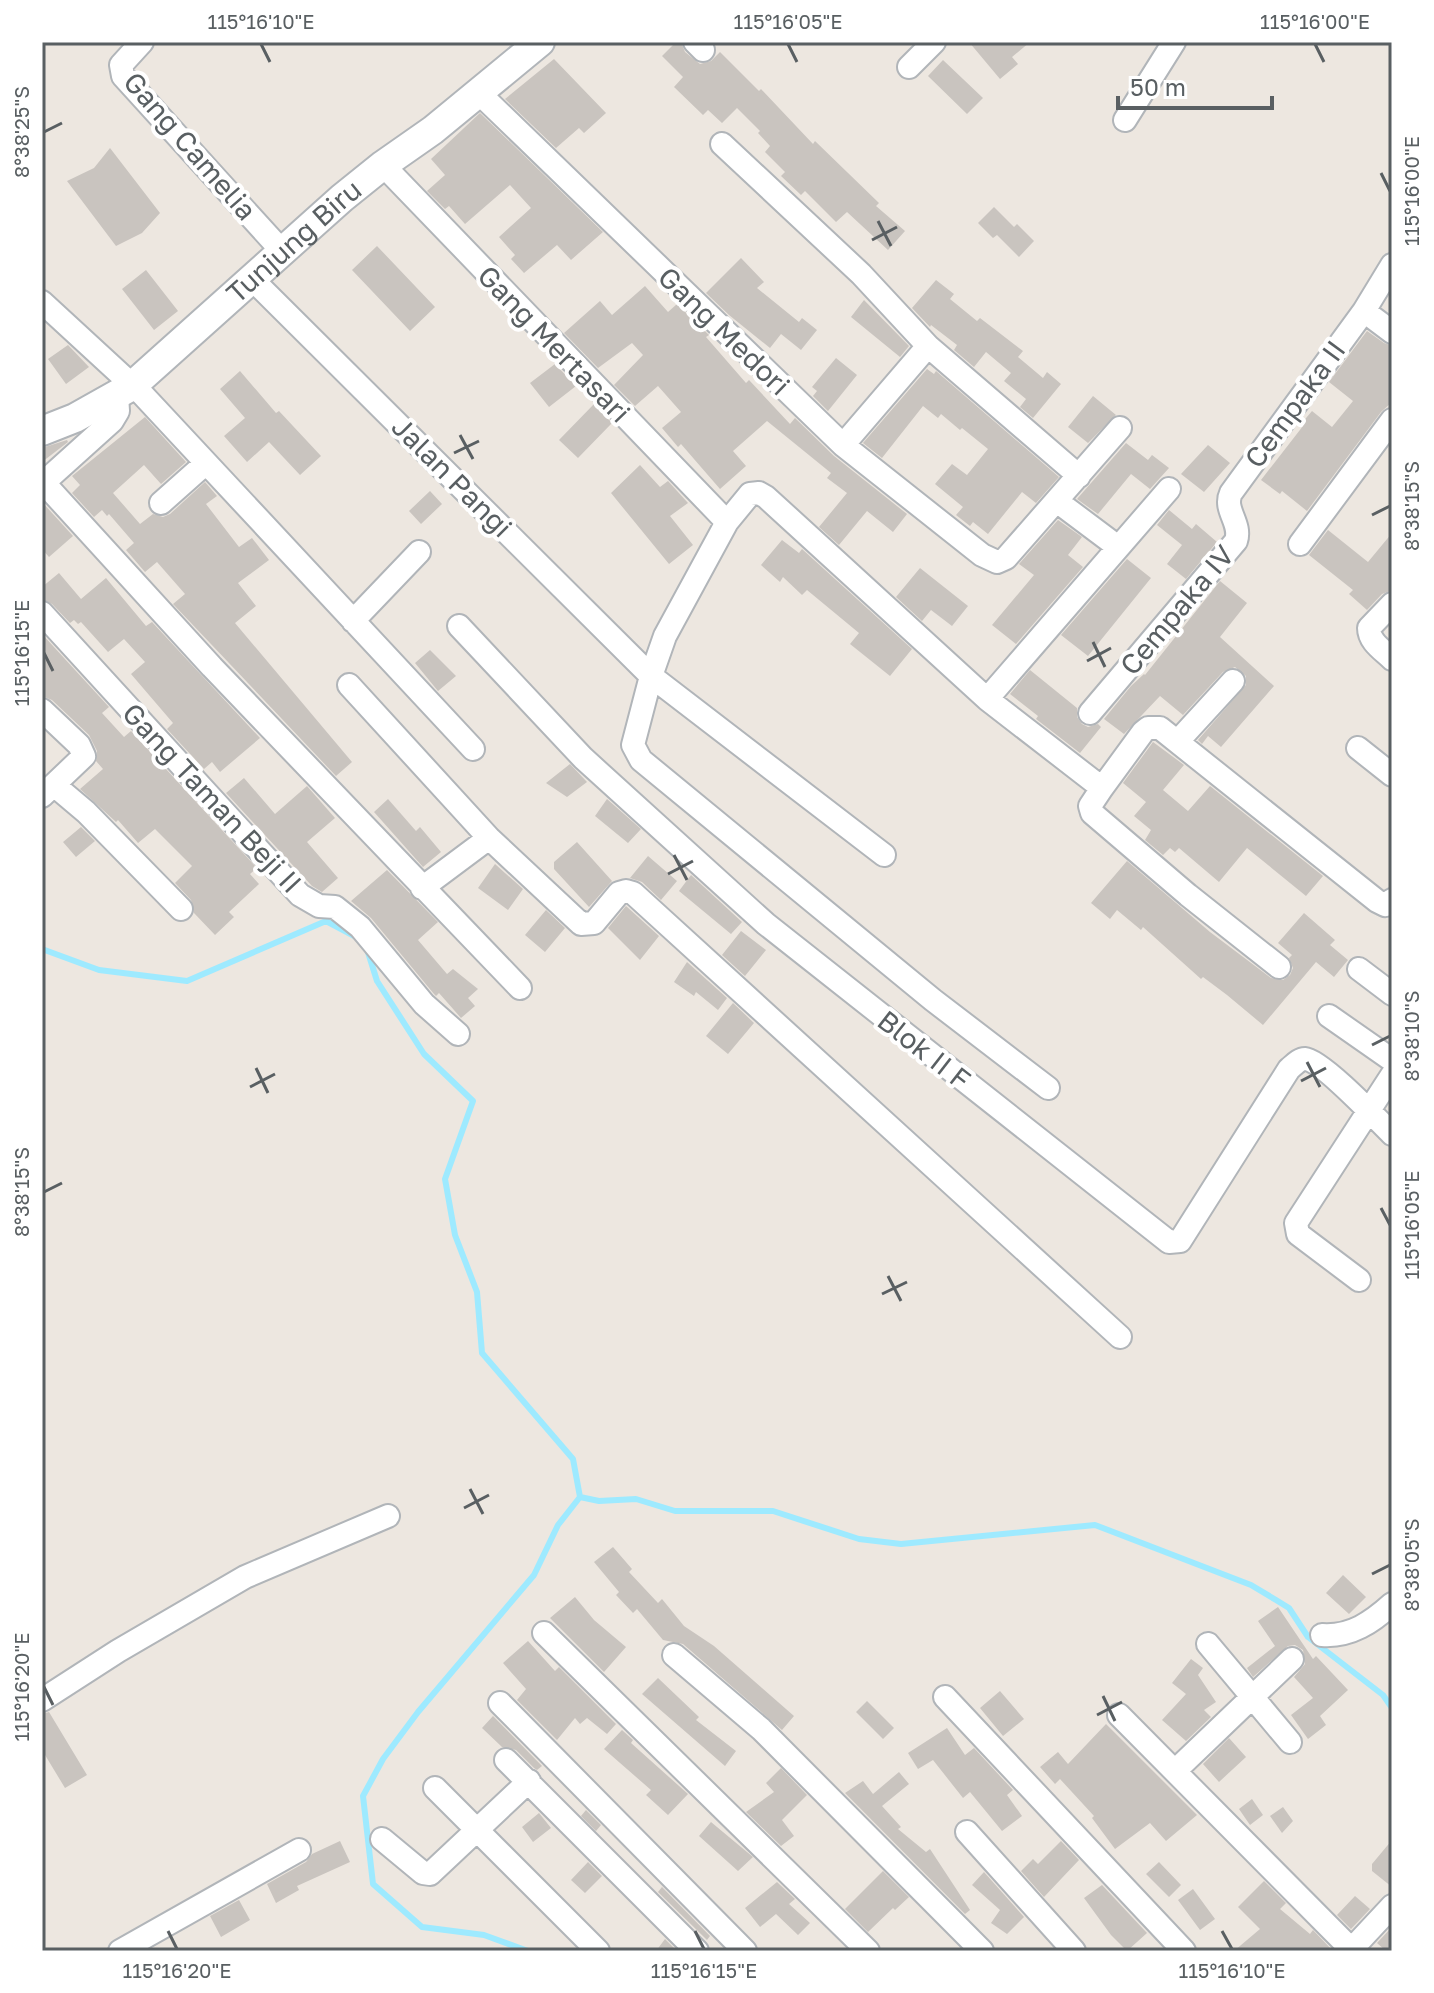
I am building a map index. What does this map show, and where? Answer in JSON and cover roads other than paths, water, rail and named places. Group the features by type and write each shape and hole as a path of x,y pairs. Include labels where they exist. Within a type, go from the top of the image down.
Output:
{"street":[{"name":"Gang Camelia","path":"142,42 121,65 123,76 281,250"},
{"path":"909,67 934,42"},
{"path":"1125,120 1174,42"},
{"name":"Tunjung Biru","path":"42,431 75,418 124,391 281,250 383,165 479,93 529,45"},
{"name":"Gang Medori","path":"479,93 843,445 982,555 997,562 1006,558 1058,502"},
{"path":"722,144 861,274 928,346 1079,476"},
{"name":"Gang Mertasari","path":"383,165 727,522"},
{"name":"Cempaka II","path":"1228,499 1364,311 1392,265"},
{"name":"Jalan Pangi","path":"252,279 651,676 884,855"},
{"path":"42,302 124,391 206,463 473,749"},
{"path":"1364,311 1392,332"},
{"path":"843,445 928,346"},
{"path":"124,391 112,421 43,483 212,667 520,988"},
{"path":"1300,544 1392,420"},
{"path":"1118,547 1058,502 1120,428"},
{"path":"161,503 206,463"},
{"path":"987,699 1169,489"},
{"path":"1048,1088 933,1000 641,760 633,745 651,676 681,603 727,522 750,494 759,493 987,699 1102,788"},
{"name":"Cempaka IV","path":"1090,713 1236,541 1239,532 1228,499"},
{"path":"353,621 419,552"},
{"path":"1392,604 1369,628 1369,633 1392,659"},
{"name":"Gang Taman Beji II","path":"42,613 300,895 319,906 335,907 360,927 424,1004 458,1034"},
{"name":"Blok II F","path":"459,626 577,752 766,924 1169,1242 1180,1241 1289,1069 1299,1061 1305,1059 1321,1066 1369,1113"},
{"path":"1178,741 1233,681"},
{"path":"349,685 489,838 581,924 594,923 619,893 633,893 1120,1337"},
{"path":"42,710 84,753 82,759 48,790 86,812 181,909"},
{"path":"1279,967 1092,813 1090,806 1148,728 1160,728 1178,741 1377,901 1385,905 1392,900"},
{"path":"1358,748 1392,775"},
{"path":"422,888 489,838"},
{"path":"1359,969 1392,994"},
{"path":"1329,1016 1392,1060"},
{"path":"1359,1280 1295,1229 1392,1075"},
{"path":"1369,1113 1392,1134"},
{"path":"42,1700 118,1651 245,1577 281,1559 388,1516"},
{"path":"1322,1635 1332,1636 1363,1627 1392,1604"},
{"path":"544,1633 868,1951"},
{"path":"1208,1644 1290,1742"},
{"path":"674,1655 761,1729 982,1951"},
{"path":"1175,1771 1292,1659"},
{"path":"945,1697 1184,1951"},
{"path":"500,1703 745,1951"},
{"path":"1119,1715 1351,1950 1392,1906"},
{"path":"506,1760 697,1951"},
{"path":"382,1839 426,1874 434,1871 529,1781"},
{"path":"435,1788 598,1951"},
{"path":"967,1832 1074,1951"},
{"path":"120,1951 299,1850"}],"waterway":[{"path":"42,949 99,970 187,981 326,921 358,938"},
{"path":"367,949 377,981 424,1054 473,1101 445,1179 455,1235 477,1292 482,1353 573,1459 580,1497 558,1525 534,1575 418,1712 383,1759 363,1796 373,1884 422,1927 484,1935 528,1951"},
{"path":"580,1497 599,1501 636,1499 675,1511 773,1511 859,1539 901,1544 1095,1525 1251,1585 1289,1608 1308,1637 1383,1695 1392,1708"}]}
